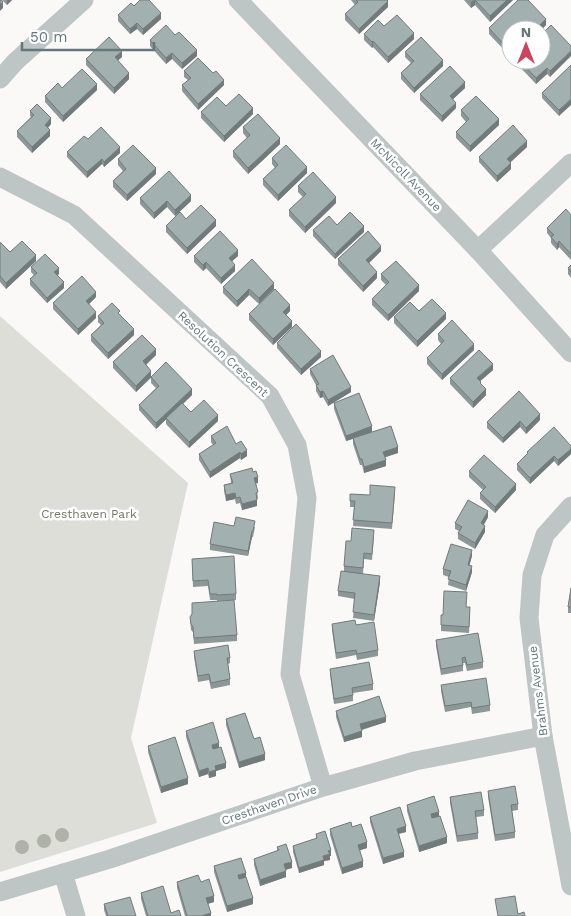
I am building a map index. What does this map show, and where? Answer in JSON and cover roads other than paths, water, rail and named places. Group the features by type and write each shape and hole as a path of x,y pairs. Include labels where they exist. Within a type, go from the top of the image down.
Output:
{"street":[{"path":"0,79 15,62 84,0"},
{"name":"McNicoll Avenue","path":"238,0 478,250 571,353"},
{"path":"478,250 571,163"},
{"name":"Resolution Crescent","path":"0,177 74,215 270,396 297,445 306,498 290,674 323,787"},
{"name":"Brahms Avenue","path":"571,506 545,535 532,575 529,618 543,736 571,886"},
{"name":"Cresthaven Drive","path":"0,892 110,859 323,787 415,761 543,736"},
{"path":"63,873 76,916"}],"park label":[{"name":"Cresthaven Park","path":"89,514"}]}
